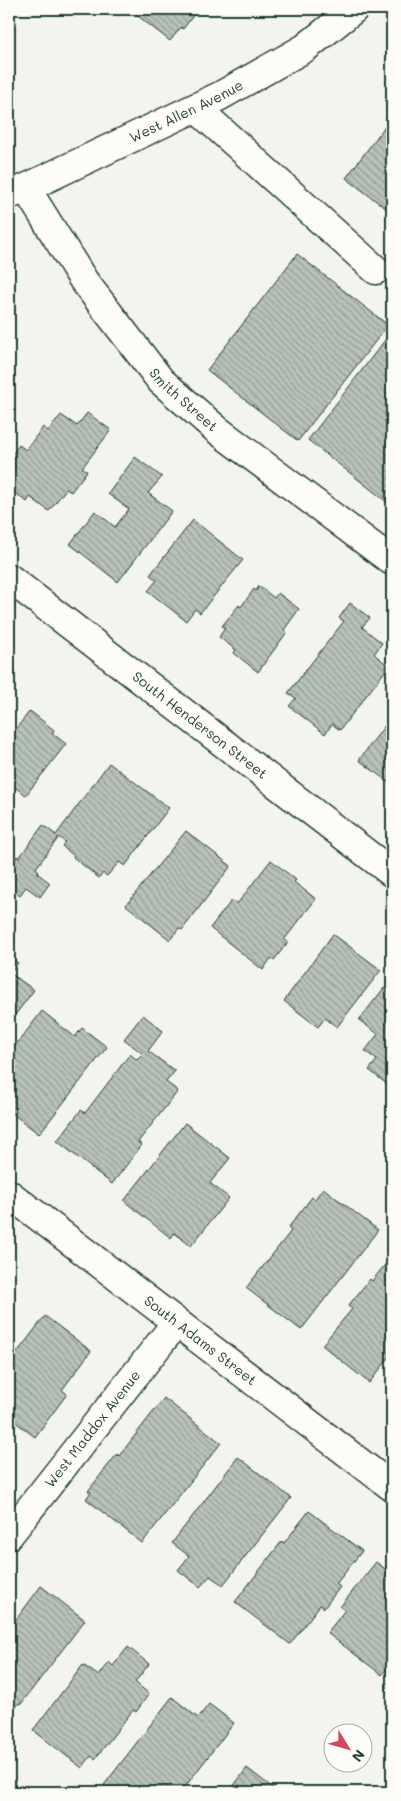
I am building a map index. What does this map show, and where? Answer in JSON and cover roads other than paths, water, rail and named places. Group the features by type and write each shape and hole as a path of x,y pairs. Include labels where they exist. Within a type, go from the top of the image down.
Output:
{"street":[{"name":"West Allen Avenue","path":"18,191 220,96 305,48 354,9"},
{"path":"196,108 376,270"},
{"name":"Smith Street","path":"18,191 161,381 216,429 392,561"},
{"name":"South Henderson Street","path":"9,578 392,873"},
{"name":"South Adams Street","path":"9,1194 392,1487"},
{"name":"West Maddox Avenue","path":"9,1535 176,1323"}]}
